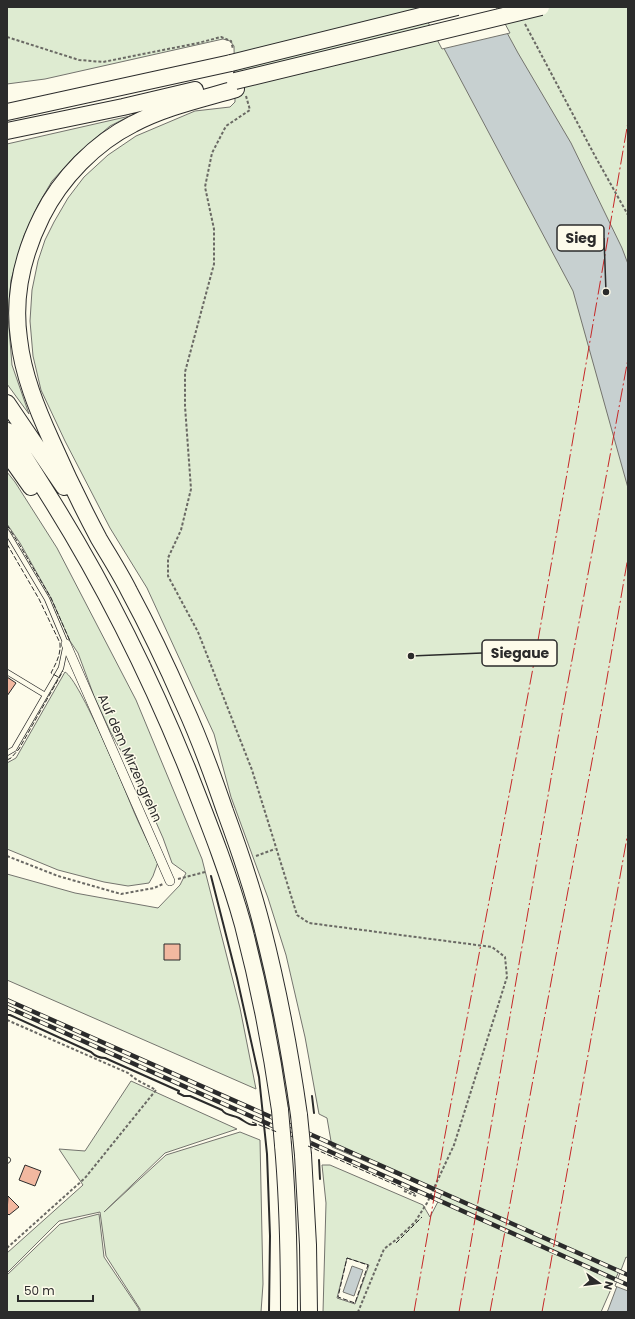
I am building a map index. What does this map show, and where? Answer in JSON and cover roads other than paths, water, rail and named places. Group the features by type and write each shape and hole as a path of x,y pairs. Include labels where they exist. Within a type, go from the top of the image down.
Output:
{"highway":[{"path":"7,112 231,63 457,7"},
{"path":"309,1312 309,1260 303,1155 299,1115 287,1038 271,962 251,887 209,766 185,707 159,649 130,592 98,536 59,459 29,384 22,361 18,336 17,312 23,267 36,227 56,192 78,166 104,144 132,124 173,107 235,85 304,65 541,7"},
{"path":"7,130 235,85"},
{"path":"7,403 98,536"},
{"path":"7,431 72,533 123,625 165,714 223,862 242,923 258,985 271,1047 280,1110 287,1192 289,1312"},
{"path":"7,453 123,625"}],"street":[{"name":"Auf dem Mirzengrehn","path":"66,644 170,881"}],"lane":[{"name":"Auf dem Mirzengrehn","path":"7,532 47,600 66,644"},
{"path":"7,753 14,749 61,668 66,644"},
{"path":"7,672 45,695"}],"railway":[{"path":"7,1000 628,1275"},
{"path":"7,1007 628,1285"}],"place":[{"name":"Sieg","path":"606,292"},
{"name":"Siegaue","path":"411,656"}]}
